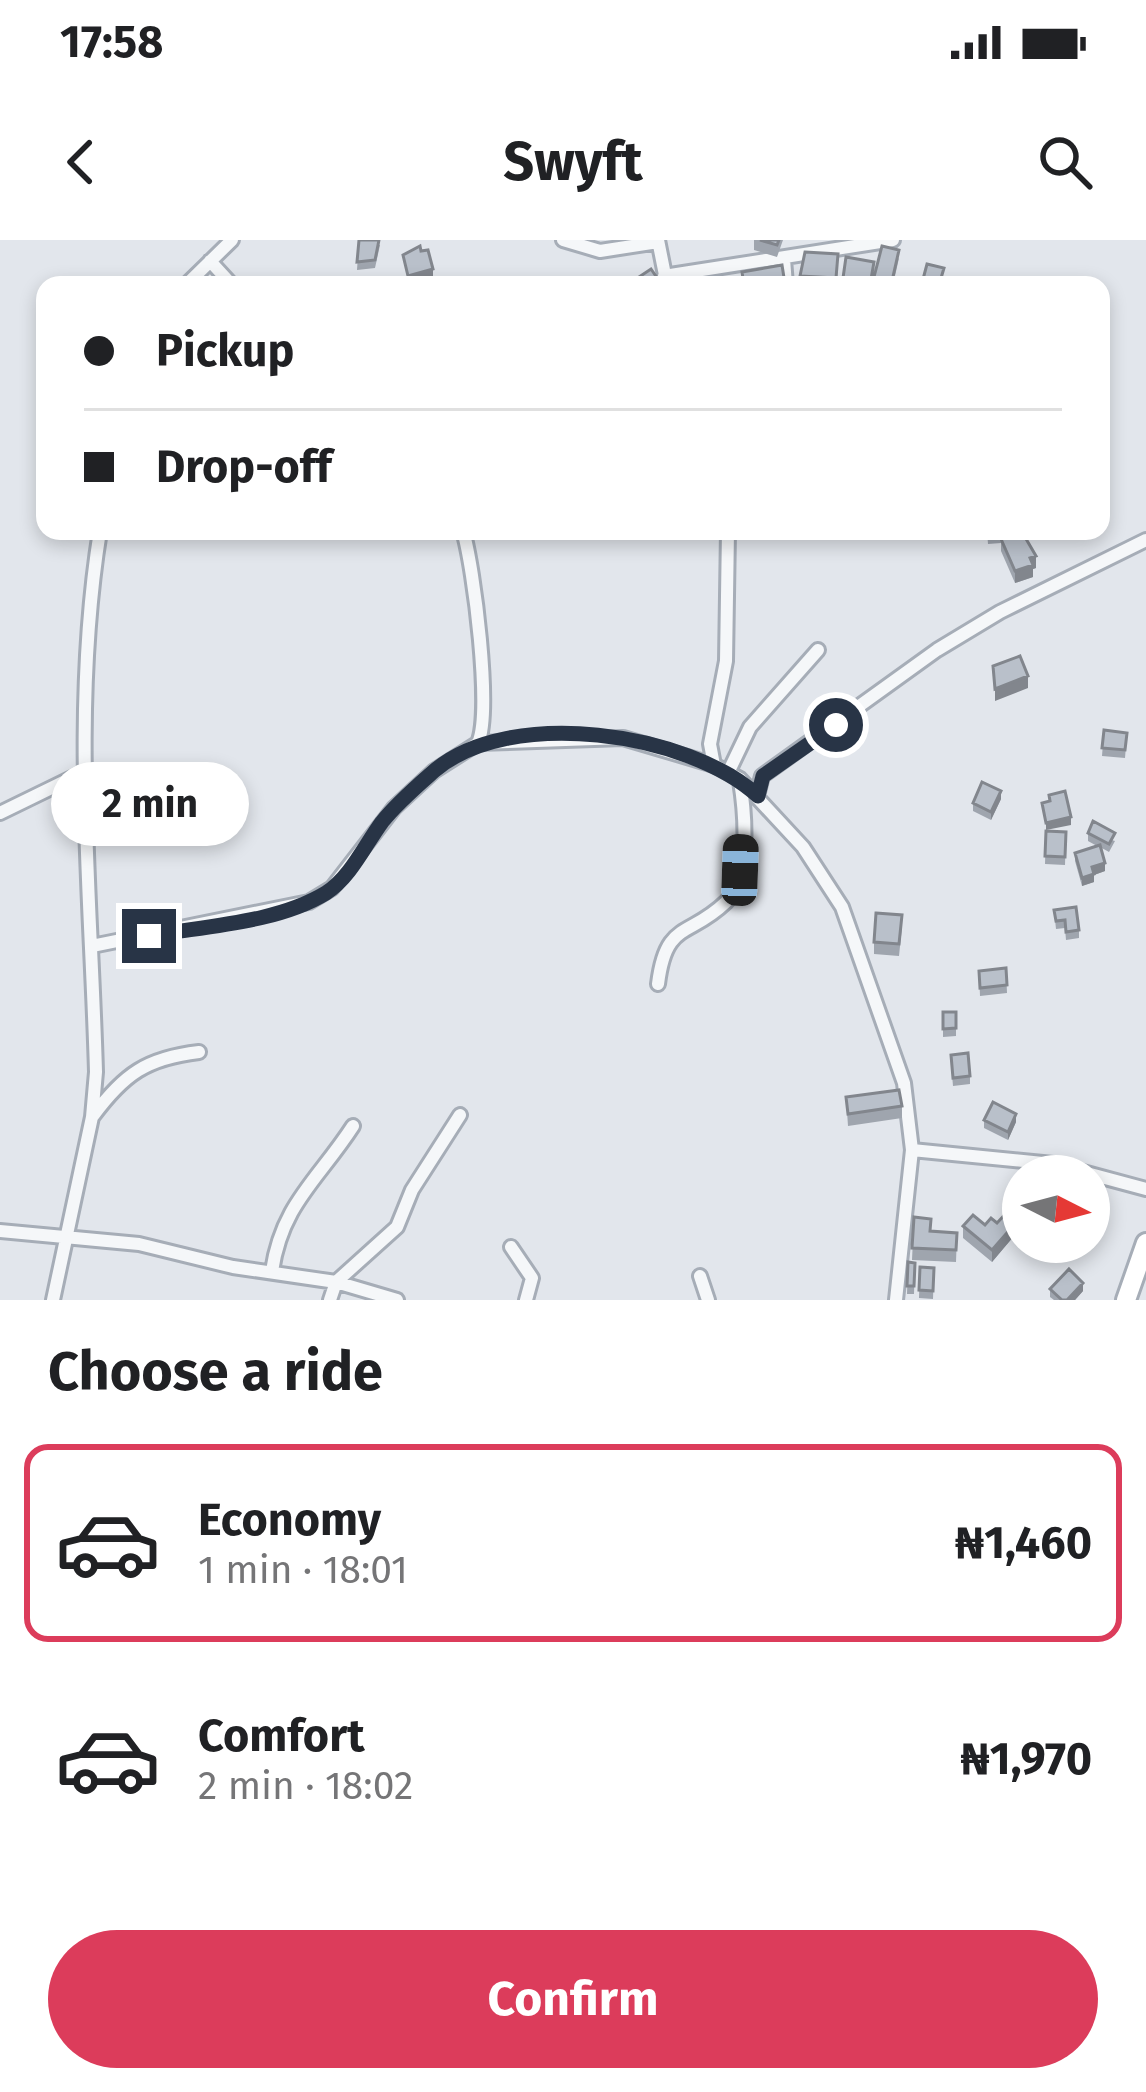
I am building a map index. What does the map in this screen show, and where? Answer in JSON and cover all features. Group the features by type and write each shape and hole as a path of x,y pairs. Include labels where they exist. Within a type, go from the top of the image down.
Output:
{"main road":[{"path":"1121,1300 1143,1250"}],"street":[{"path":"195,276 232,240"},
{"path":"563,240 600,251 658,241 665,276"},
{"path":"688,276 893,240"},
{"path":"784,259 785,276"},
{"path":"210,261 224,276"},
{"path":"53,1300 92,1117 92,946 82,773 99,540"},
{"path":"464,540 482,692 484,728 478,743"},
{"path":"714,765 710,744 726,661 728,540"},
{"path":"758,796 763,776 938,650 1000,612 1146,540"},
{"path":"658,984 662,954 678,930 724,905 735,892 743,814 734,776 750,727 818,650"},
{"path":"92,946 309,902 332,889 394,808 434,771 478,743 623,738 714,765 758,796 803,847 854,930 904,1083 912,1150 896,1300"},
{"path":"0,813 82,773"},
{"path":"92,1117 133,1069 160,1057 200,1052"},
{"path":"330,1300 336,1282 397,1227 412,1190 460,1115"},
{"path":"272,1271 279,1231 292,1203 353,1126"},
{"path":"912,1150 1053,1164 1146,1189"},
{"path":"0,1231 139,1244 336,1282 397,1300"},
{"path":"511,1247 532,1278 526,1300"},
{"path":"700,1276 708,1300"}],"building":[{"path":"359,240 379,240 375,260 357,262"},
{"path":"420,246 421,251 428,250 433,269 408,276 403,255"},
{"path":"882,246 899,250 893,276 874,276"},
{"path":"805,252 838,254 836,276 800,276"},
{"path":"846,257 874,262 872,276 843,276"},
{"path":"927,264 944,268 942,276 924,276"},
{"path":"782,265 784,276 743,276 742,272"},
{"path":"1001,540 1027,540 1036,556 1030,558 1033,565 1015,571"},
{"path":"1020,656 1028,676 995,689 993,666"},
{"path":"1104,730 1127,733 1125,750 1102,748"},
{"path":"982,782 1001,791 991,812 973,803"},
{"path":"1065,791 1071,817 1046,823 1042,803 1050,801 1049,795"},
{"path":"1093,821 1115,833 1109,844 1088,833"},
{"path":"1046,831 1066,832 1065,857 1045,856"},
{"path":"1100,845 1105,863 1092,867 1094,874 1082,878 1075,853"},
{"path":"1076,907 1079,930 1066,932 1065,920 1056,921 1054,910"},
{"path":"876,913 902,915 899,944 874,942"},
{"path":"1006,968 1007,985 980,988 979,971"},
{"path":"943,1012 956,1012 956,1028 943,1029"},
{"path":"968,1053 970,1076 953,1078 951,1055"},
{"path":"899,1090 902,1106 848,1114 846,1097"},
{"path":"993,1102 1016,1114 1008,1132 984,1120"},
{"path":"973,1215 985,1225 991,1218 997,1223 1002,1218 1002,1239 992,1250 963,1226"},
{"path":"914,1217 931,1219 930,1231 957,1233 956,1250 912,1248"},
{"path":"908,1262 915,1263 914,1286 907,1286"},
{"path":"920,1267 934,1268 933,1291 919,1290"},
{"path":"1069,1269 1083,1283 1062,1300 1050,1289"}],"route":[{"path":"149,936 273,913 332,889 394,808 434,771 478,743 504,738 623,738 714,765 758,796 763,776 836,725"}]}
